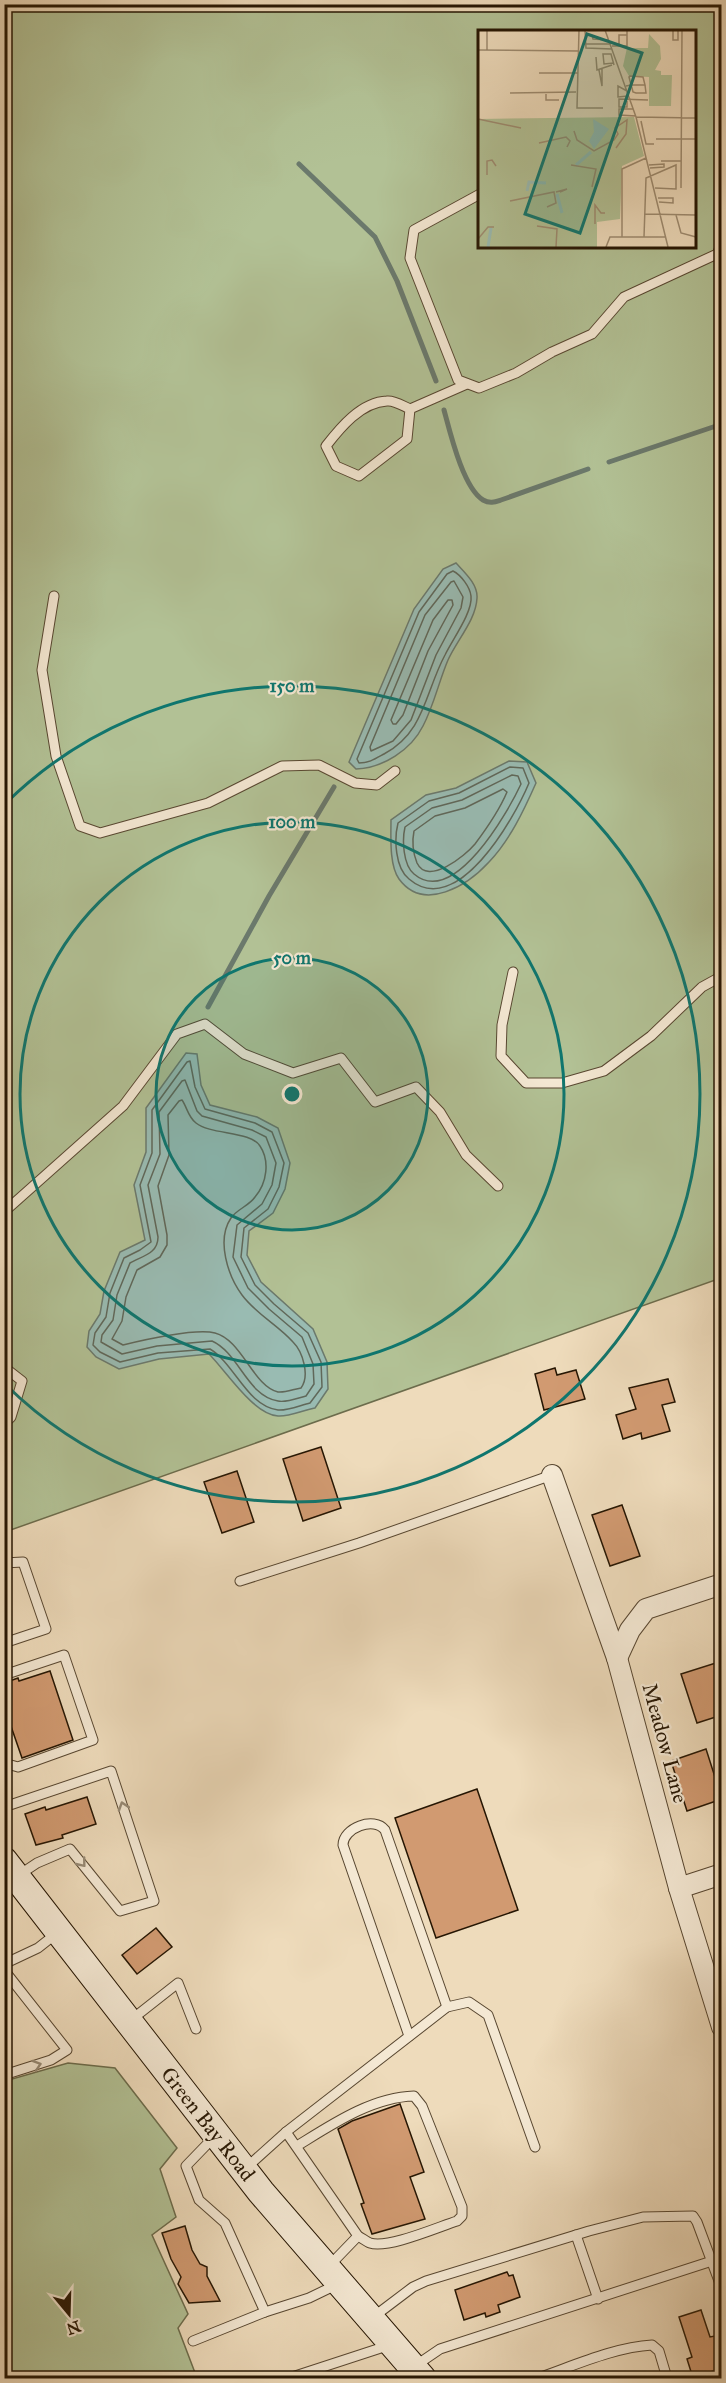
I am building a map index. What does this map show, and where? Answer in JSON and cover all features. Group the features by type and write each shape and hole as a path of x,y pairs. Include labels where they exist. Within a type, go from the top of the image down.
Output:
{"main road":[{"name":"Green Bay Road","path":"11,1869 244,2170 418,2373"}],"street":[{"name":"Meadow Lane","path":"552,1475 617,1658 679,1888 722,2027"},
{"path":"617,1658 630,1630 646,1609 722,1584"},
{"path":"679,1888 722,1874"}],"lane":[{"path":"478,195 414,230 410,258 458,380 478,388 516,373 552,352 592,334 624,297 717,254 722,244"},
{"path":"410,409 407,439 359,476 336,466 326,446 342,426 367,407 388,400 410,409 467,384"},
{"path":"54,596 42,670 56,756 80,826 100,833 208,803 282,766 320,765 355,783 377,785 395,771"},
{"path":"513,972 502,1025 501,1056 526,1083 562,1083 604,1071 651,1036 702,987 722,976"},
{"path":"4,1212 123,1106 177,1034 205,1024 244,1054 293,1073 341,1058 375,1102 416,1087 440,1112 466,1155 498,1186"},
{"path":"4,1367 22,1381 11,1417 4,1424"},
{"path":"240,1581 359,1543 552,1475"},
{"path":"4,1563 23,1562 46,1629 4,1643"},
{"path":"4,1675 64,1654 93,1740 18,1767 4,1763"},
{"path":"4,1807 111,1771 154,1901 120,1911 70,1849 37,1863 11,1869"},
{"path":"409,2036 343,1845 343,1837 347,1832 373,1822 381,1825 385,1830 447,2007"},
{"path":"4,1964 38,1948 59,1932"},
{"path":"4,1970 67,2049 51,2060 4,2075"},
{"path":"129,2022 178,1983 196,2029"},
{"path":"244,2170 286,2132 447,2007 469,2002 488,2015 535,2147"},
{"path":"286,2132 358,2236 370,2243 385,2244 457,2221 462,2216 462,2207 422,2106 414,2096 400,2096 335,2122 297,2146"},
{"path":"216,2134 186,2166 199,2200 225,2223 265,2312"},
{"path":"370,2319 413,2286 426,2281 643,2217 693,2217 697,2222 722,2289"},
{"path":"576,2235 598,2299"},
{"path":"193,2341 265,2312 309,2298 333,2276 358,2236"},
{"path":"418,2373 440,2349 712,2261"},
{"path":"289,2379 305,2376 393,2344"},
{"path":"538,2379 640,2345 652,2345 659,2351 668,2379"}],"green space":[{"path":"4,5 722,5 721,1278 5,1532"},
{"path":"68,2063 115,2068 177,2148 160,2169 176,2217 152,2235 188,2314 178,2328 197,2378 5,2378 5,2081"}],"water":[{"path":"456,563 475,588 476,606 470,622 448,660 423,726 411,743 395,756 376,765 356,769 349,762 414,609 443,569"},
{"path":"509,761 527,762 536,783 516,824 497,853 470,879 446,892 433,895 421,894 409,889 399,879 394,866 391,850 391,820 426,795 456,788"},
{"path":"186,1053 197,1054 201,1085 210,1105 257,1117 278,1128 290,1163 285,1189 273,1213 249,1231 247,1255 261,1282 313,1329 327,1362 328,1389 315,1408 282,1416 269,1414 241,1391 209,1354 159,1359 119,1369 96,1357 87,1347 89,1331 100,1314 104,1291 120,1252 145,1240 134,1185 146,1152 146,1108"}],"building":[{"path":"555,1368 557,1375 576,1370 585,1399 544,1410 535,1374"},
{"path":"668,1379 675,1402 662,1405 670,1431 642,1439 641,1433 623,1439 616,1415 636,1409 629,1388"},
{"path":"321,1447 341,1508 303,1521 283,1459"},
{"path":"237,1471 254,1522 222,1533 204,1482"},
{"path":"622,1505 640,1556 610,1566 592,1515"},
{"path":"722,1661 722,1715 697,1723 681,1674"},
{"path":"50,1671 73,1740 22,1758 4,1706 4,1683 18,1678 19,1681"},
{"path":"706,1749 722,1799 687,1811 671,1761"},
{"path":"477,1789 518,1910 436,1938 395,1818"},
{"path":"87,1797 96,1824 62,1835 63,1838 36,1845 25,1814"},
{"path":"156,1928 172,1947 137,1974 122,1955"},
{"path":"400,2104 424,2172 410,2177 425,2219 372,2234 361,2204 364,2203 338,2129 352,2121"},
{"path":"185,2226 192,2250 200,2264 207,2267 207,2276 220,2301 189,2303 178,2284 181,2277 171,2259 162,2233"},
{"path":"507,2272 509,2276 513,2275 520,2297 498,2305 500,2312 486,2317 485,2313 464,2320 455,2290"},
{"path":"701,2310 710,2337 715,2336 722,2356 722,2368 693,2378 687,2359 692,2357 679,2317"}],"waterway":[{"path":"299,164 375,237 397,281 436,381"},
{"path":"444,410 463,472 476,494 483,500 499,501 588,469"},
{"path":"609,462 722,424"},
{"path":"208,1007 269,896 334,787"}]}
